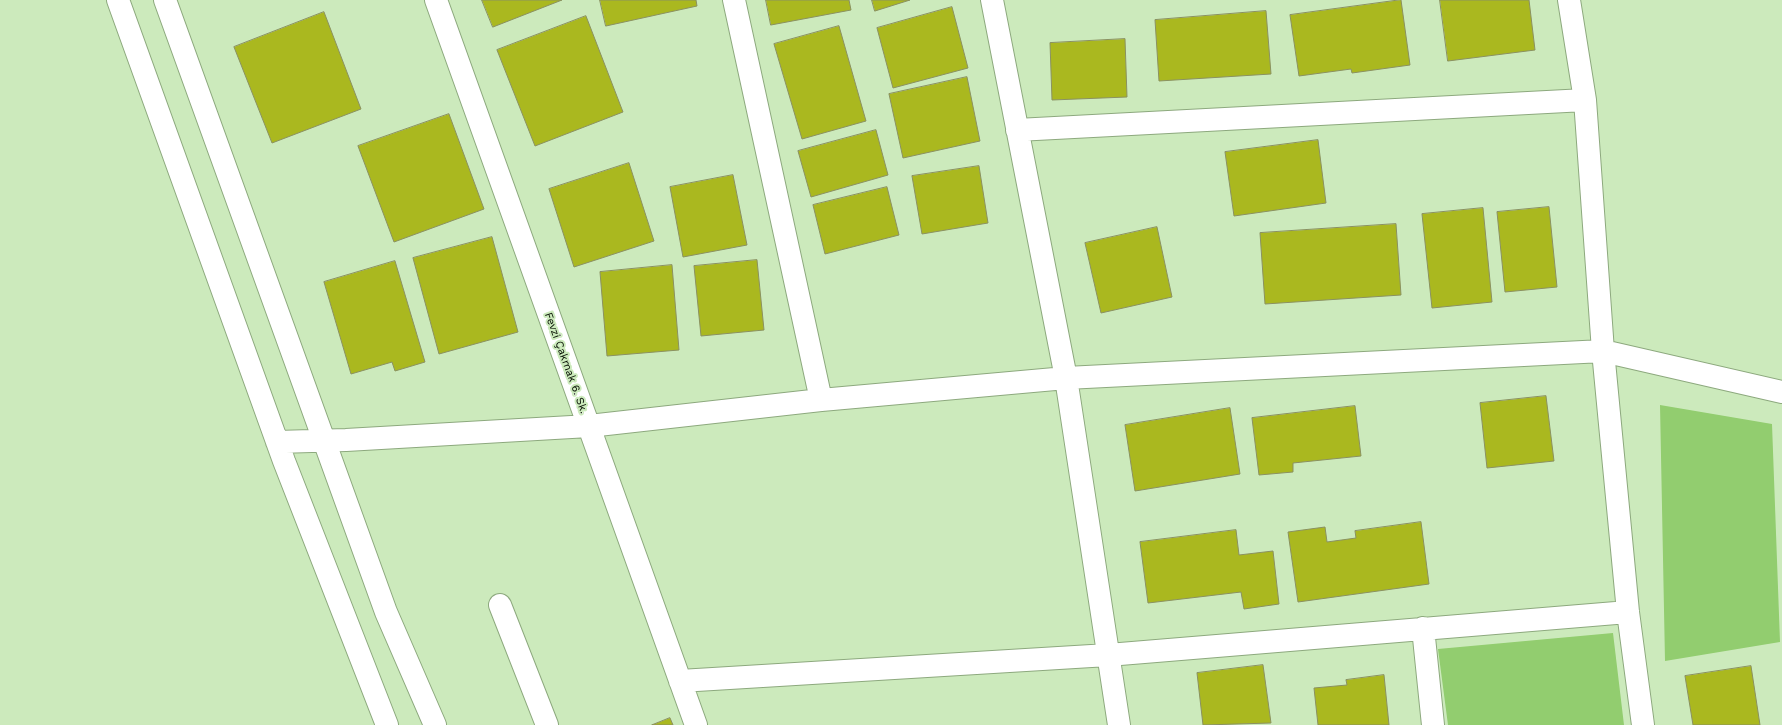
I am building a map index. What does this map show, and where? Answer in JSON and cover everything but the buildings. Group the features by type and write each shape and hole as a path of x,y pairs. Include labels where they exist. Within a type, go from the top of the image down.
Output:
{"street":[{"path":"118,0 277,442 387,725"},
{"path":"165,0 386,612 435,725"},
{"name":"Fevzi Çakmak 6. Sk.","path":"436,0 696,725"},
{"path":"734,0 821,400"},
{"path":"992,0 1066,378 1120,725"},
{"path":"1569,0 1585,100 1603,351 1628,612 1643,725"},
{"path":"1017,130 1585,100"},
{"path":"277,442 324,441 589,426 821,400 1066,378 1603,351 1782,392"},
{"path":"500,605 547,725"},
{"path":"680,681 1108,655 1628,612"},
{"path":"1423,628 1433,725"}],"green space":[{"path":"1660,405 1772,424 1780,642 1665,661"},
{"path":"1613,633 1624,725 1448,725 1438,649"}]}
